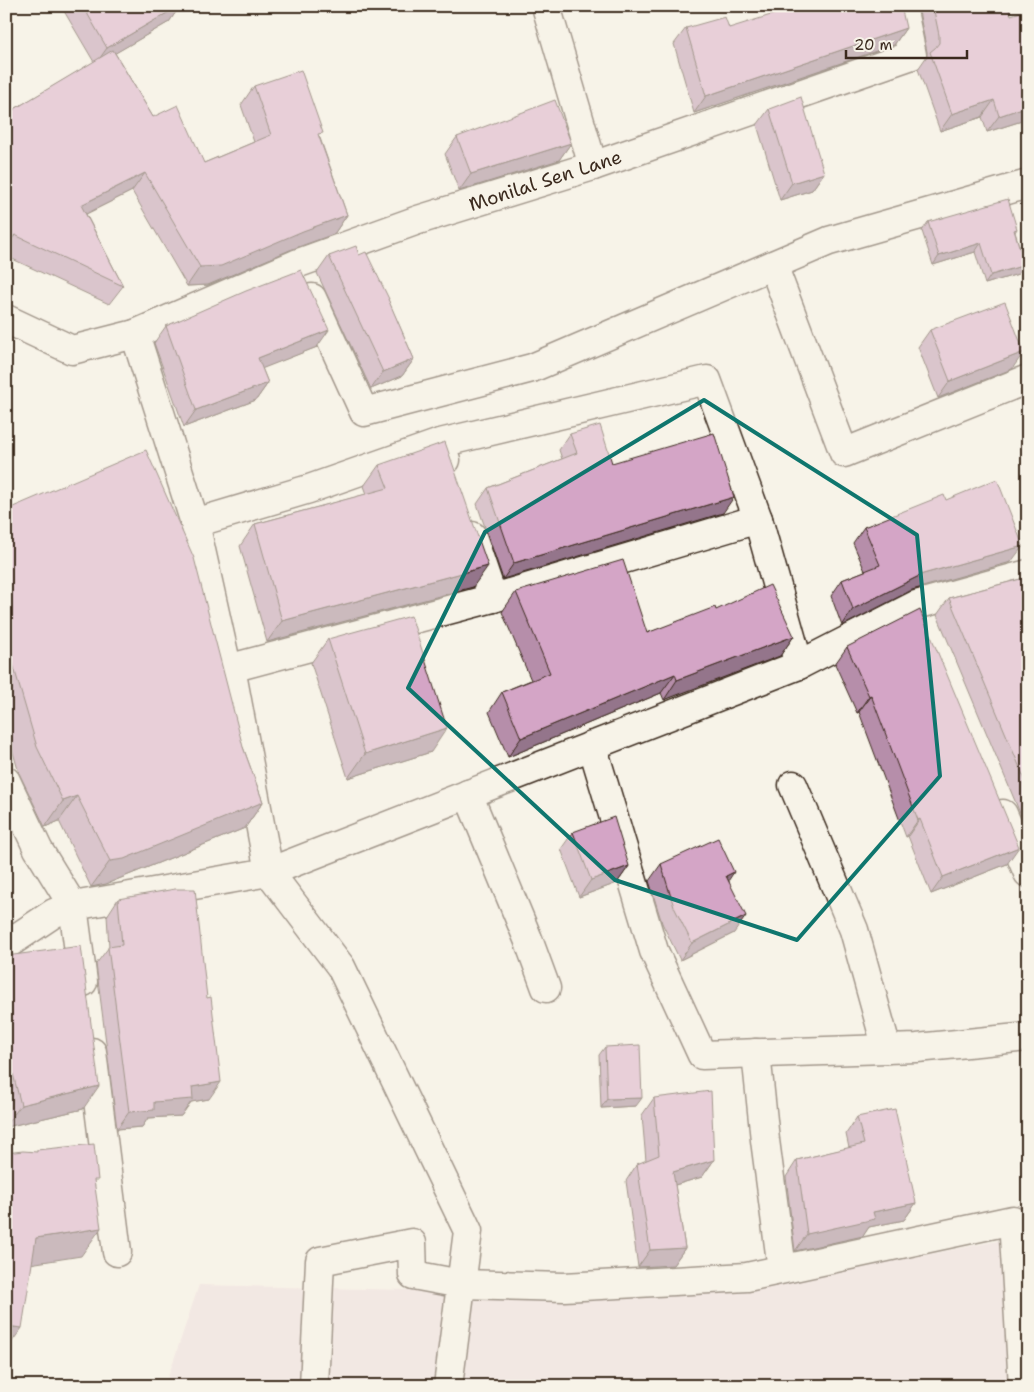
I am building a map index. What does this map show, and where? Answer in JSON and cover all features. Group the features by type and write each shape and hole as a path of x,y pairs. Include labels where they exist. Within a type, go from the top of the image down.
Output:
{"street":[{"path":"546,6 593,166"},
{"name":"Monilal Sen Lane","path":"6,319 72,350 135,334 296,264 418,220 593,166 912,55 902,6"},
{"path":"296,264 364,412 532,368 828,241 1028,184"},
{"path":"773,265 844,453 1028,379"},
{"path":"135,334 195,523 225,658 230,668 269,872 341,967 468,1230 448,1386"},
{"path":"195,523 309,488 440,443 708,380 758,519 799,665"},
{"path":"142,453 169,441"},
{"path":"440,443 452,480"},
{"path":"465,516 493,598"},
{"path":"230,668 493,598 758,519"},
{"path":"6,945 54,913 73,906 269,872 799,665 916,605 1028,574"},
{"path":"916,605 927,631"},
{"path":"592,745 654,950 702,1055 917,1048 1028,1037"},
{"path":"6,781 38,849 73,906 117,1252"},
{"path":"793,785 854,930 887,1049"},
{"path":"994,792 1028,872"},
{"path":"468,794 528,939 546,988"},
{"path":"756,1053 782,1269"},
{"path":"314,1386 320,1261 412,1242 413,1275 461,1284 564,1287 747,1277 1020,1220 1023,1386"}],"highlighted area":[{"path":"704,400 917,535 940,776 797,940 615,880 408,688 485,532"}],"shaded area":[{"path":"1002,1240 1010,1386 165,1386 199,1285 493,1292 754,1288"}],"building":[{"path":"83,6 179,6 107,48"},
{"path":"800,6 901,6 906,28 706,96 686,28 725,17 729,28"},
{"path":"933,6 1008,6 1011,15 1021,12 1028,31 1028,106 999,116 994,100 952,114 930,52 939,43"},
{"path":"113,50 153,117 178,105 204,163 271,135 254,86 301,70 323,133 318,134 347,215 303,231 221,266 200,267 145,173 81,205 123,286 15,235 6,241 6,114"},
{"path":"801,97 824,173 792,183 769,109"},
{"path":"555,100 571,143 471,174 457,137"},
{"path":"1008,199 1017,229 1014,230 1025,265 991,275 981,243 939,256 928,222"},
{"path":"356,246 359,255 366,252 389,299 414,359 383,372 329,256"},
{"path":"301,270 329,330 258,358 268,383 196,410 166,326 246,291"},
{"path":"1005,302 1024,352 950,381 930,330"},
{"path":"600,425 612,463 714,433 734,497 514,563 488,488 577,453 570,434"},
{"path":"445,442 488,566 282,621 255,524 388,488 379,465"},
{"path":"146,450 194,558 243,747 263,802 124,859 110,861 77,796 63,801 37,747 6,640 6,510"},
{"path":"997,479 1023,546 923,574 853,609 842,580 880,565 864,527 944,495 946,500"},
{"path":"623,560 647,633 715,607 716,610 770,585 794,636 677,680 675,674 521,738 502,692 550,673 516,592"},
{"path":"1028,577 1028,787 949,598"},
{"path":"920,610 1019,847 943,877 920,819 918,820 871,695 869,696 847,647"},
{"path":"411,616 447,728 365,754 328,639"},
{"path":"614,817 629,866 591,880 573,832"},
{"path":"718,838 734,872 726,876 746,916 692,943 674,907 661,864"},
{"path":"175,889 195,889 207,998 211,997 221,1082 192,1087 193,1099 154,1102 154,1110 129,1112 108,947 122,945 118,899"},
{"path":"81,946 99,1086 21,1105 13,1074 8,1075 6,1061 6,956"},
{"path":"640,1045 642,1098 607,1099 605,1047"},
{"path":"711,1091 714,1160 673,1172 685,1248 650,1250 637,1164 659,1155 654,1098"},
{"path":"895,1109 916,1203 873,1212 875,1219 807,1234 797,1160 864,1144 857,1117"},
{"path":"94,1144 98,1180 94,1180 101,1228 36,1238 22,1328 6,1326 6,1153 37,1152 37,1150"}]}
